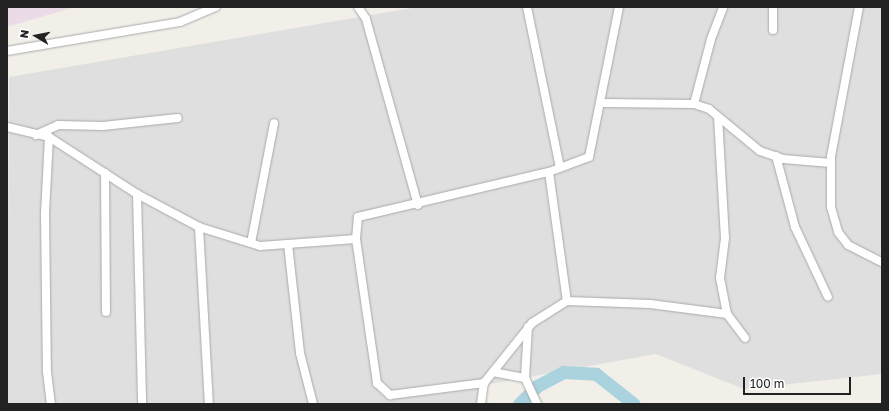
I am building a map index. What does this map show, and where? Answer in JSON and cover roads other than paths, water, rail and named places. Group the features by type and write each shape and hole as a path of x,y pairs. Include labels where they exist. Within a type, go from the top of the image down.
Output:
{"street":[{"path":"7,51 180,22 216,7"},
{"path":"358,7 366,19 418,205"},
{"path":"527,7 560,168"},
{"path":"484,383 390,395 377,383 356,238 358,217 418,205 549,172 589,157 601,104 619,7"},
{"path":"694,104 711,39 723,7"},
{"path":"772,30 773,7"},
{"path":"859,7 830,163 831,207 838,232 848,245 882,262"},
{"path":"601,104 694,104 718,117 760,151 776,156 830,163"},
{"path":"718,117 725,238 720,278 727,314 745,338"},
{"path":"36,135 58,125 103,126 178,118"},
{"path":"251,243 274,123"},
{"path":"7,127 49,137 137,194 199,227 260,246 356,238"},
{"path":"49,137 45,214 47,372 51,404"},
{"path":"776,156 795,227 828,297"},
{"path":"549,172 567,301"},
{"path":"105,173 106,312"},
{"path":"137,194 142,404"},
{"path":"199,227 209,404"},
{"path":"288,244 300,353 313,404"},
{"path":"481,404 484,383 528,327 567,301 650,304 727,314"},
{"path":"528,327 524,378 537,404"},
{"path":"493,372 524,378"}],"waterway":[{"path":"519,404 537,386 563,372 596,374 634,404"}]}
